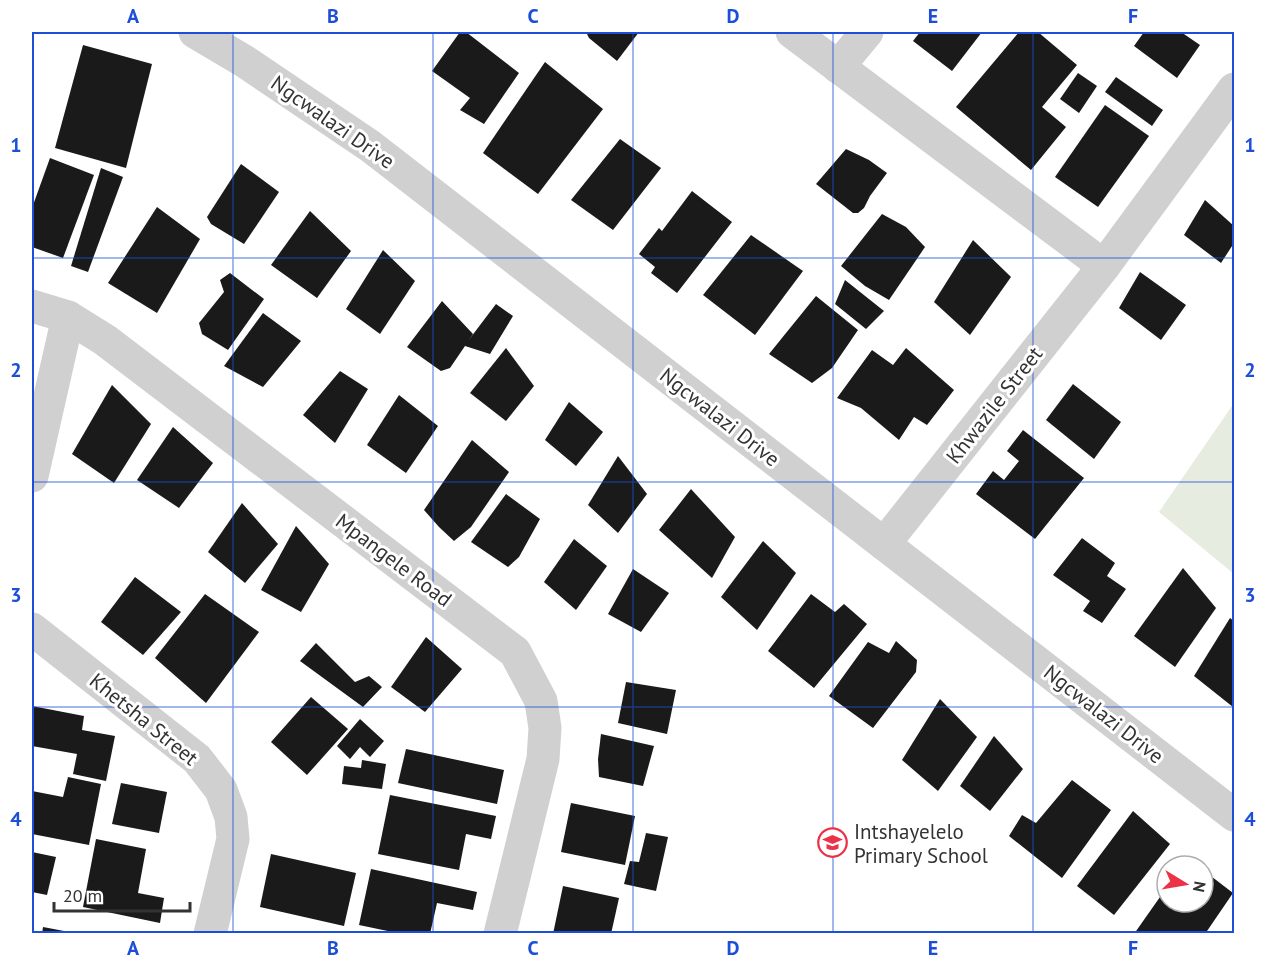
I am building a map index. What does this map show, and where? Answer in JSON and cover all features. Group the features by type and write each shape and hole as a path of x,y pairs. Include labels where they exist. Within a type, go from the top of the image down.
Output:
{"street":[{"name":"Ngcwalazi Drive","path":"195,32 244,61 370,146 1234,815"},
{"path":"792,32 1104,267"},
{"path":"838,66 867,32"},
{"name":"Khwazile Street","path":"884,544 1104,267 1234,89"},
{"name":"Mpangele Road","path":"32,306 68,317 105,340 515,652 541,702 545,728 543,759 500,933"},
{"path":"32,476 68,317"},
{"name":"Khetsha Street","path":"32,629 197,759 221,790 231,817 233,839 210,933"}],"shaded area":[{"path":"1234,403 1234,574 1159,512"}],"building":[{"path":"460,32 466,32 519,73 484,124 460,110 470,98 432,71"},
{"path":"586,32 639,32 617,61 589,38"},
{"path":"920,32 982,32 952,71 913,41"},
{"path":"1019,32 1038,32 1077,65 1042,107 1066,127 1031,170 956,107"},
{"path":"1144,32 1181,32 1200,45 1177,78 1134,46"},
{"path":"83,45 152,64 126,168 55,148"},
{"path":"545,62 603,109 538,194 483,153"},
{"path":"1078,73 1097,86 1079,113 1060,99"},
{"path":"1116,77 1163,110 1152,126 1105,92"},
{"path":"1105,105 1149,136 1098,207 1055,177"},
{"path":"620,139 661,168 613,230 571,200"},
{"path":"846,149 869,160 887,173 864,208 858,213 853,213 816,184"},
{"path":"50,158 94,175 63,258 32,247 32,208"},
{"path":"241,164 279,192 244,244 211,224 207,217"},
{"path":"101,168 123,177 88,272 71,266"},
{"path":"692,191 732,222 677,293 651,273 655,267 639,254 659,228 662,231"},
{"path":"1205,200 1234,226 1234,243 1221,263 1184,235"},
{"path":"157,207 200,239 157,313 108,283"},
{"path":"310,211 351,251 317,298 271,265"},
{"path":"882,214 906,227 925,247 889,300 865,286 841,266"},
{"path":"751,235 803,271 755,335 703,295"},
{"path":"973,240 1011,277 970,335 934,302"},
{"path":"383,250 415,281 380,334 346,309"},
{"path":"1140,272 1186,305 1161,340 1119,308"},
{"path":"230,273 264,299 228,350 202,334 199,323 224,292 220,280"},
{"path":"845,280 884,311 866,329 835,304"},
{"path":"816,296 858,330 832,368 812,383 769,354"},
{"path":"442,301 473,334 468,341 496,304 513,316 490,354 465,346 450,368 441,371 407,347"},
{"path":"263,313 301,341 263,387 224,366"},
{"path":"506,348 534,386 506,421 470,393"},
{"path":"906,348 954,390 927,425 914,417 899,440 861,408 837,398 872,350 893,365"},
{"path":"340,371 368,389 335,443 303,415"},
{"path":"1073,384 1121,422 1094,459 1046,420"},
{"path":"112,385 151,424 114,483 72,454"},
{"path":"399,395 438,426 406,473 367,445"},
{"path":"569,402 603,432 576,466 545,440"},
{"path":"173,427 213,463 179,508 137,480"},
{"path":"1023,430 1084,478 1035,539 976,494 993,471 1004,480 1019,461 1007,451"},
{"path":"472,440 509,472 471,527 454,541 424,510"},
{"path":"618,456 647,494 618,533 588,505"},
{"path":"691,489 735,537 712,578 659,530"},
{"path":"506,494 540,519 519,557 508,567 471,542"},
{"path":"242,503 278,544 245,583 208,552"},
{"path":"296,526 329,564 301,612 261,590"},
{"path":"1082,538 1115,563 1107,576 1126,589 1102,623 1083,611 1090,601 1053,575"},
{"path":"574,539 607,566 576,610 544,582"},
{"path":"763,541 796,573 757,630 721,597"},
{"path":"1183,568 1216,608 1175,667 1134,636"},
{"path":"633,569 669,593 641,632 608,614"},
{"path":"135,577 181,612 143,655 101,622"},
{"path":"205,594 259,632 206,703 155,658"},
{"path":"811,594 835,612 844,604 867,624 814,688 768,651"},
{"path":"1230,618 1234,621 1233,707 1194,676"},
{"path":"426,637 462,669 425,712 391,687"},
{"path":"896,641 917,660 916,672 873,728 829,696 868,642 889,653"},
{"path":"316,643 355,682 369,676 382,687 363,707 300,661"},
{"path":"626,682 676,690 667,734 618,723"},
{"path":"311,697 348,729 307,775 271,742"},
{"path":"940,699 977,737 938,791 902,760"},
{"path":"32,706 84,716 82,730 115,736 106,781 73,774 77,754 32,746"},
{"path":"360,719 384,741 370,757 360,747 350,759 337,746"},
{"path":"601,734 654,746 643,786 599,777 598,759"},
{"path":"994,736 1023,769 990,811 960,786"},
{"path":"406,749 504,770 497,804 398,783"},
{"path":"362,760 386,764 382,789 342,784 344,766 361,768"},
{"path":"68,777 101,784 89,845 32,834 32,791 63,797"},
{"path":"1072,780 1111,810 1062,878 1009,836 1022,815 1036,823"},
{"path":"121,783 167,792 159,833 112,824"},
{"path":"390,795 496,816 491,839 466,834 459,870 378,854"},
{"path":"571,803 635,816 625,865 561,852"},
{"path":"1133,811 1170,844 1162,854 1155,854 1155,863 1114,915 1077,886"},
{"path":"646,833 668,837 656,891 624,884 630,861 639,862"},
{"path":"96,839 146,849 138,893 164,898 160,923 83,907"},
{"path":"32,852 56,857 47,895 32,892"},
{"path":"271,854 356,873 344,926 260,907"},
{"path":"371,869 477,892 473,910 437,903 430,934 402,934 359,925"},
{"path":"1215,879 1233,893 1205,934 1134,934 1155,904 1155,914 1215,914"},
{"path":"563,886 619,898 611,934 553,934"},
{"path":"43,927 64,931 64,934 42,934"}],"place":[{"name":"Intshayelelo Primary School","path":"833,843"}]}
